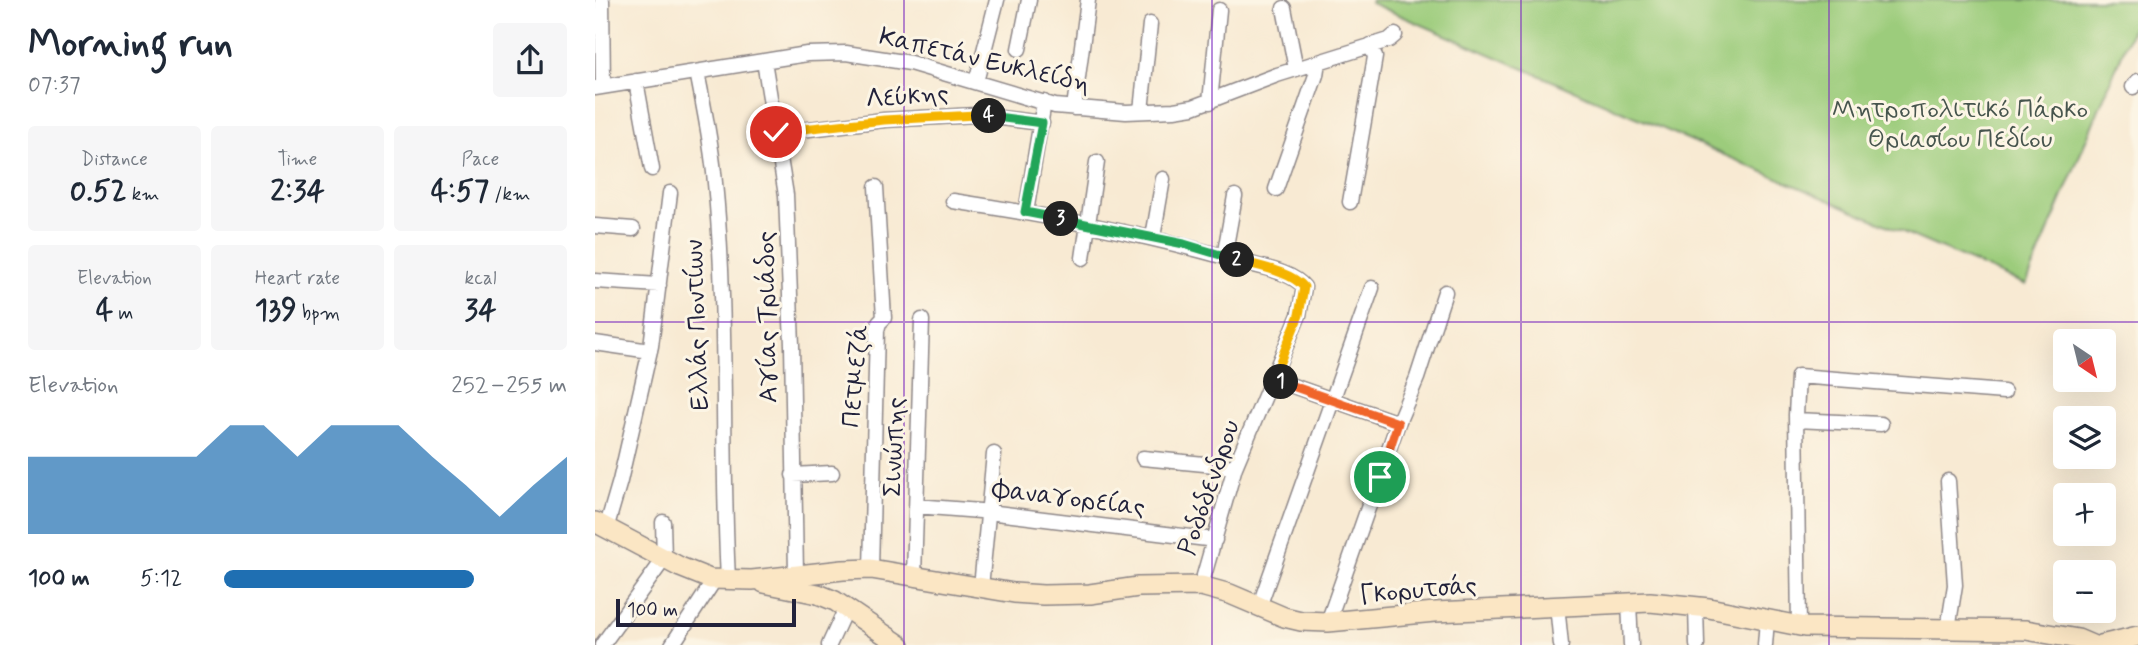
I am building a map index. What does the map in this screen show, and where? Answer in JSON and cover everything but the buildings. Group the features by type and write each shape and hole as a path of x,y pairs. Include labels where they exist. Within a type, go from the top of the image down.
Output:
{"street":[{"path":"599,87 602,0"},
{"path":"977,82 997,0"},
{"path":"1019,49 1029,0"},
{"path":"1074,108 1088,0"},
{"path":"1284,8 1296,69"},
{"path":"1210,102 1219,10"},
{"path":"1141,111 1150,24"},
{"name":"Καπετάν Ευκλείδη","path":"599,87 807,54 846,53 910,62 1044,102 1074,108 1104,111 1174,110 1210,102 1395,35"},
{"path":"1350,202 1375,57 1371,45"},
{"name":"Αγίας Τριάδος","path":"764,61 786,195 796,575"},
{"path":"1276,189 1316,75 1318,62"},
{"name":"Ελλάς Ποντίων","path":"697,72 715,183 723,378 722,579"},
{"path":"636,81 652,169"},
{"path":"1025,212 1044,102"},
{"name":"Λεύκης","path":"776,132 884,120 976,115 1042,123"},
{"path":"1083,258 1097,162"},
{"path":"1153,237 1163,179"},
{"name":"Πετμεζά","path":"871,569 877,330 884,318 876,187"},
{"path":"670,193 650,351 620,481 600,526 695,574 722,579 753,580 784,589 818,594 846,608 900,645"},
{"path":"953,201 1153,237 1224,257 1235,196"},
{"path":"595,226 633,229"},
{"name":"Ροδόδενδρου","path":"1201,586 1235,467 1299,315 1304,287 1302,283 1280,273 1224,257"},
{"path":"595,281 659,285"},
{"path":"1259,607 1372,288"},
{"path":"1328,622 1398,423 1417,378 1445,292"},
{"name":"Σινώπης","path":"914,576 922,320"},
{"path":"595,343 650,351"},
{"path":"1799,626 1796,420 1798,376 2004,392"},
{"path":"1273,379 1398,423"},
{"path":"1796,420 1881,424"},
{"path":"981,587 994,454"},
{"path":"1143,458 1235,467"},
{"path":"793,475 832,473"},
{"path":"1948,481 1955,585 1948,629"},
{"name":"Φαναγορείας","path":"916,506 1215,540"},
{"path":"602,645 664,559 663,522"},
{"name":"Γκορυτσάς","path":"753,580 871,569 1014,593 1072,595 1138,587 1201,586 1301,621 1328,622 1557,605 1629,603 1696,606 1799,626 1917,637 1948,629 1986,637 2026,630 2059,640 2078,639 2092,645"},
{"path":"672,645 722,579"},
{"path":"1629,603 1631,645"},
{"path":"1557,605 1561,645"},
{"path":"1696,606 1697,645"},
{"path":"828,645 846,608"},
{"path":"1765,645 1767,620"},
{"path":"2101,645 2138,636"}],"green space":[{"name":"Μητροπολιτικό Πάρκο Θριασίου Πεδίου","path":"1372,0 2138,0 2138,15 2026,285 1371,3"}],"route":[{"path":"776,132 884,120 976,115 1042,123 1025,212 1184,244 1280,273 1302,283 1304,295 1299,315 1273,379 1398,423 1380,477"}]}
